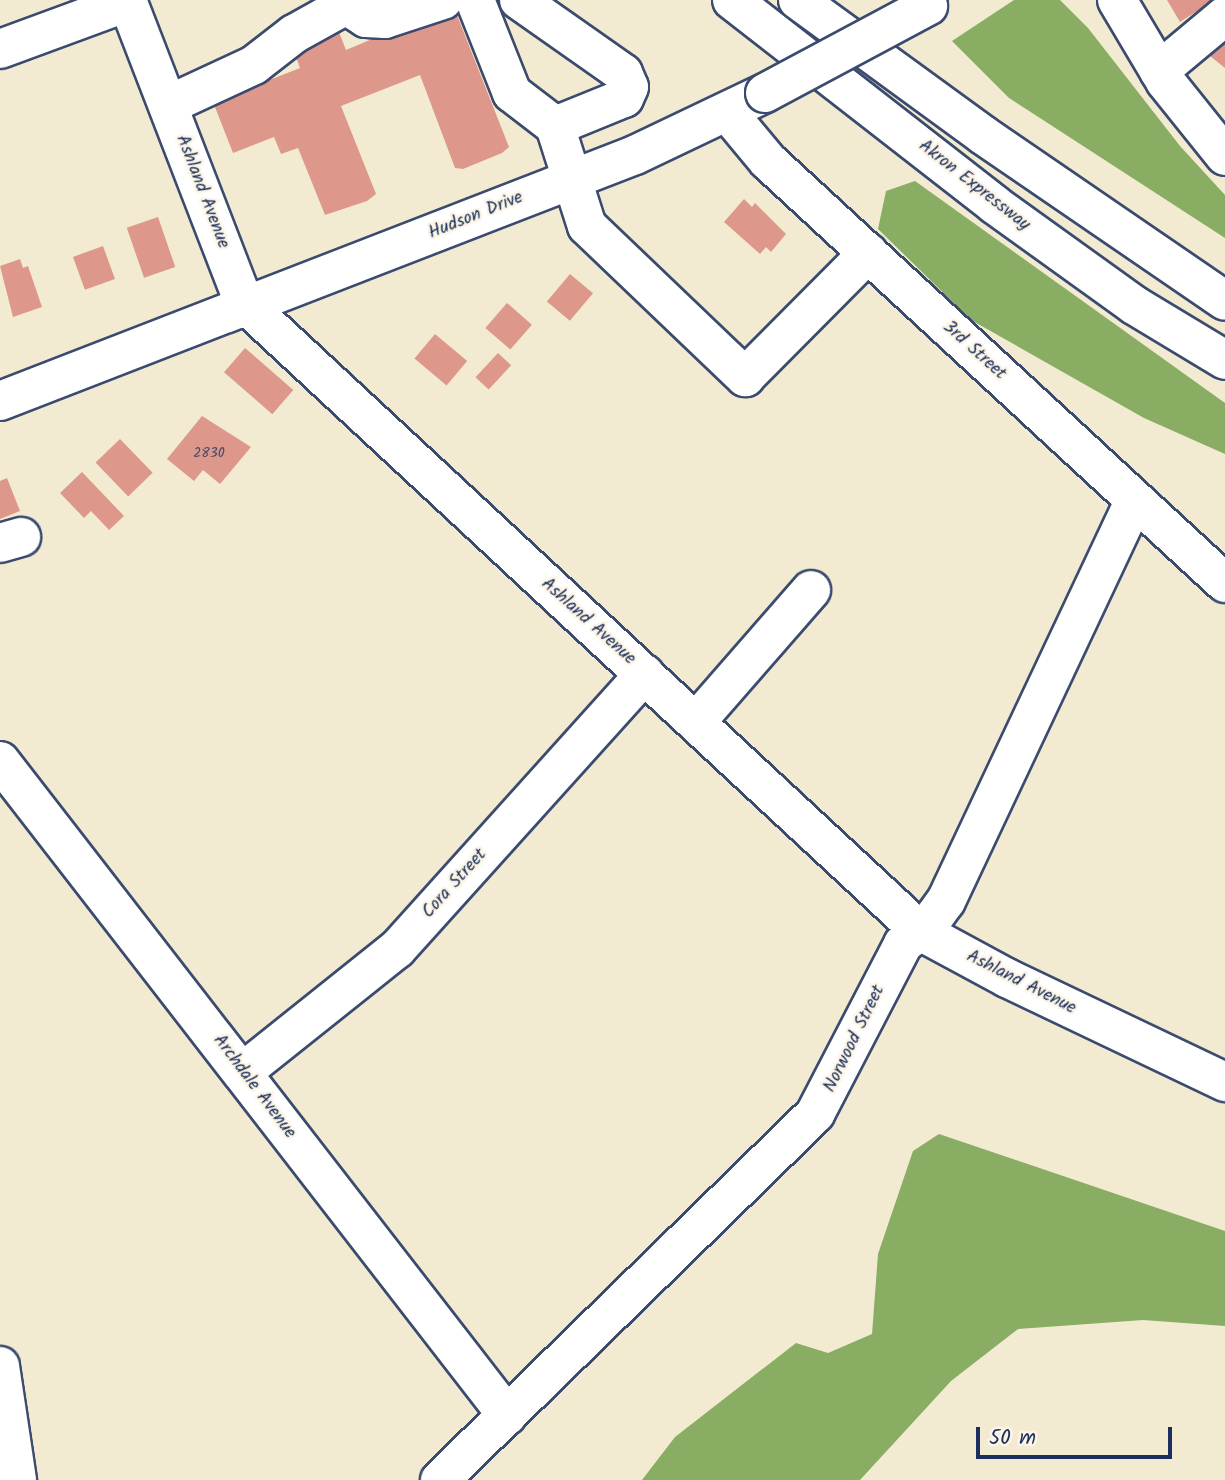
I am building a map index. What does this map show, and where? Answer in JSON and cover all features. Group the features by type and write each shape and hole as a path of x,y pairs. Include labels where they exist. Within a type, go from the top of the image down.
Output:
{"main road":[{"path":"169,105 254,65 294,34 345,2 366,18 386,19 441,0"},
{"path":"475,0 512,93 555,126 587,226 745,377 868,253"},
{"path":"519,0 623,73 629,87 624,98 555,126"},
{"name":"Akron Expressway","path":"732,0 995,205 1134,305 1225,360"},
{"path":"798,0 993,142 1225,301"},
{"path":"1117,0 1159,71 1225,156"},
{"path":"0,48 127,1"},
{"name":"Ashland Avenue","path":"127,1 244,303 920,931 1007,978 1225,1082"},
{"name":"Hudson Drive","path":"0,401 244,303 570,179 728,113 933,3"},
{"path":"1159,71 1225,16"},
{"name":"3rd Street","path":"728,113 768,161 1225,583"},
{"name":"Norwood Street","path":"440,1480 816,1114 903,944 920,931 947,901 1135,502"},
{"path":"696,722 811,590"},
{"name":"Cora Street","path":"244,1071 397,948 645,674"},
{"name":"Archdale Avenue","path":"0,761 244,1071 506,1415"},
{"path":"0,1366 18,1480"}],"green space":[{"path":"1014,0 1060,0 1088,28 1180,146 1225,195 1225,238 1009,98 952,41"},
{"path":"915,181 1225,403 1225,454 1144,418 971,320 878,229 886,191"},
{"path":"939,1134 1225,1231 1225,1326 1143,1320 1018,1329 951,1381 860,1480 642,1480 675,1437 796,1343 828,1353 872,1334 878,1254 913,1151"}],"building":[{"path":"1167,0 1214,0 1180,22"},
{"path":"453,5 509,147 502,153 463,169 455,168 420,75 341,106 376,194 367,201 325,215 298,148 281,154 274,137 233,153 213,102 300,68 294,51 337,27 346,50"},
{"path":"1225,38 1225,68 1210,56"},
{"path":"744,199 752,207 755,203 786,234 771,252 766,247 760,254 724,222"},
{"path":"158,217 175,267 144,278 127,228"},
{"path":"103,246 115,279 85,290 73,257"},
{"path":"20,259 23,268 28,266 42,307 13,317 0,266"},
{"path":"570,274 593,293 570,321 547,302"},
{"path":"507,303 532,325 510,350 485,328"},
{"path":"435,334 467,361 447,386 414,359"},
{"path":"245,348 293,390 272,414 224,372"},
{"path":"498,353 511,365 489,389 475,377"},
{"path":"202,416 251,447 220,484 203,470 194,481 167,459"},
{"path":"120,439 153,473 128,496 96,463"},
{"path":"82,472 124,516 109,530 91,511 84,518 60,493"},
{"path":"7,478 20,511 0,519 0,481"}]}
